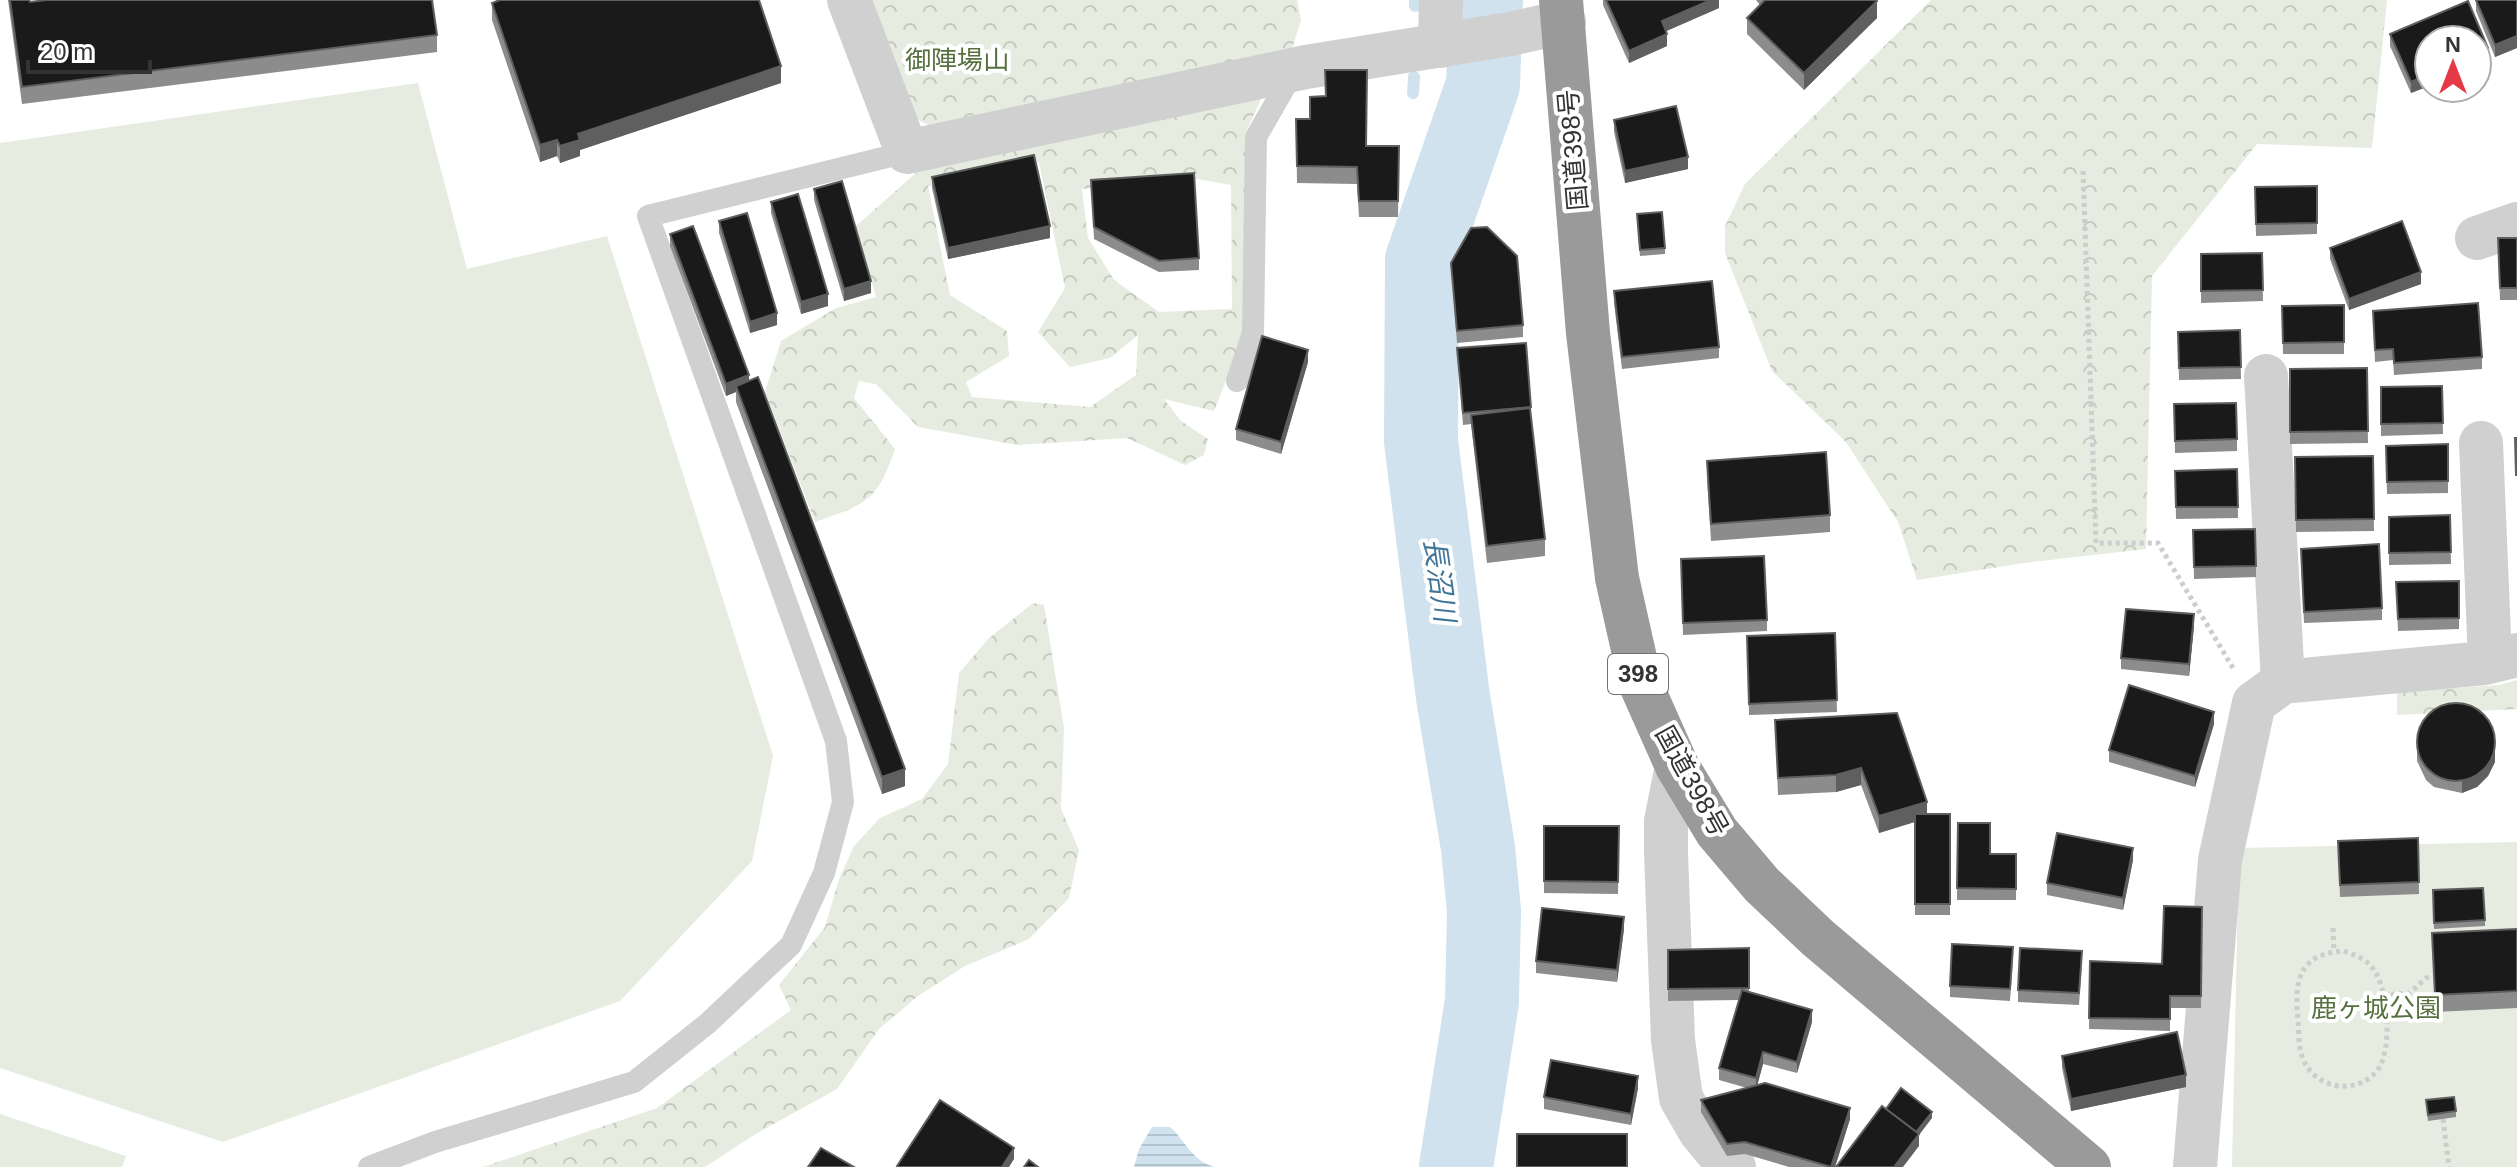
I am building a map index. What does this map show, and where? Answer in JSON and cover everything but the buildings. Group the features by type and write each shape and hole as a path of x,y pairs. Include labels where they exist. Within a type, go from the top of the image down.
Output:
{"highway":[{"name":"国道398号","path":"1563,11 1588,333 1617,578 1641,685 1677,766 1717,832 1762,885 1818,938 2089,1167"}],"street":[{"path":"849,0 907,152 1295,70 1510,34 1563,11"},
{"path":"1441,0 1446,45"},
{"path":"2477,238 2517,224"},
{"path":"2195,1167 2220,860 2268,692 2266,376"},
{"path":"2268,692 2504,658 2481,443"},
{"path":"1677,766 1666,821 1666,853 1673,1040 1681,1098 1700,1131 1734,1167"}],"lane":[{"path":"1237,381 1253,333 1256,137 1295,70"},
{"path":"369,1167 435,1142 634,1082 707,1024 791,945 824,873 843,802 836,741 648,216 907,152"}],"path":[{"path":"2083,171 2096,543 2158,543 2268,692"},
{"path":"2333,928 2334,952"},
{"path":"2344,951 2370,964 2379,976 2383,995 2387,1039 2381,1066 2372,1077 2360,1084 2331,1085 2318,1079 2308,1069 2302,1056 2295,994 2305,967 2316,957 2344,951"},
{"path":"2383,995 2410,993 2426,978 2433,976"},
{"path":"2443,1119 2449,1167"}],"green space":[{"name":"御陣場山","path":"865,0 1297,0 1301,20 1292,49 933,127 916,119"},
{"path":"1931,0 2387,0 2372,148 2257,144 2152,276 2146,549 2024,563 1917,580 1898,522 1846,442 1772,371 1725,253 1725,226 1745,184"},
{"path":"418,83 467,269 607,236 773,756 752,861 620,1001 223,1142 0,1068 0,143"},
{"path":"1262,97 1245,134 1245,332 1214,411 1164,399 1181,421 1208,439 1204,455 1185,465 1127,438 1017,445 918,427 876,384 859,381 854,398 895,449 882,480 867,499 815,522 765,392 781,341 836,308 876,297 856,226 918,171","holes":["1039,162 1065,288 1038,332 1070,367 1110,358 1138,335 1136,375 1090,407 972,397 966,382 1009,356 1007,331 950,295 928,186","1197,179 1231,185 1232,309 1159,312 1114,280 1088,238 1082,189"]},
{"path":"1033,603 1044,605 1064,728 1061,809 1079,850 1069,898 1029,939 965,966 918,996 879,1029 837,1089 754,1135 705,1167 483,1167 657,1108 791,1010 779,985 825,927 839,879 854,846 880,818 922,799 948,764 959,673 989,638"},
{"path":"2517,680 2517,709 2397,715 2397,692 2499,685"},
{"name":"鹿ヶ城公園","path":"2517,842 2517,1167 2232,1167 2239,848"},
{"path":"0,1114 126,1156 122,1167 0,1167"}],"water":[{"path":"1152,1127 1170,1127 1195,1156 1216,1167 1134,1167 1139,1149"}],"waterway":[{"path":"1415,0 1415,6"},
{"name":"長沼川","path":"1456,1167 1482,1001 1484,911 1478,848 1453,697 1421,441 1422,260 1483,85 1486,0"},
{"path":"1413,93 1414,77"}]}
